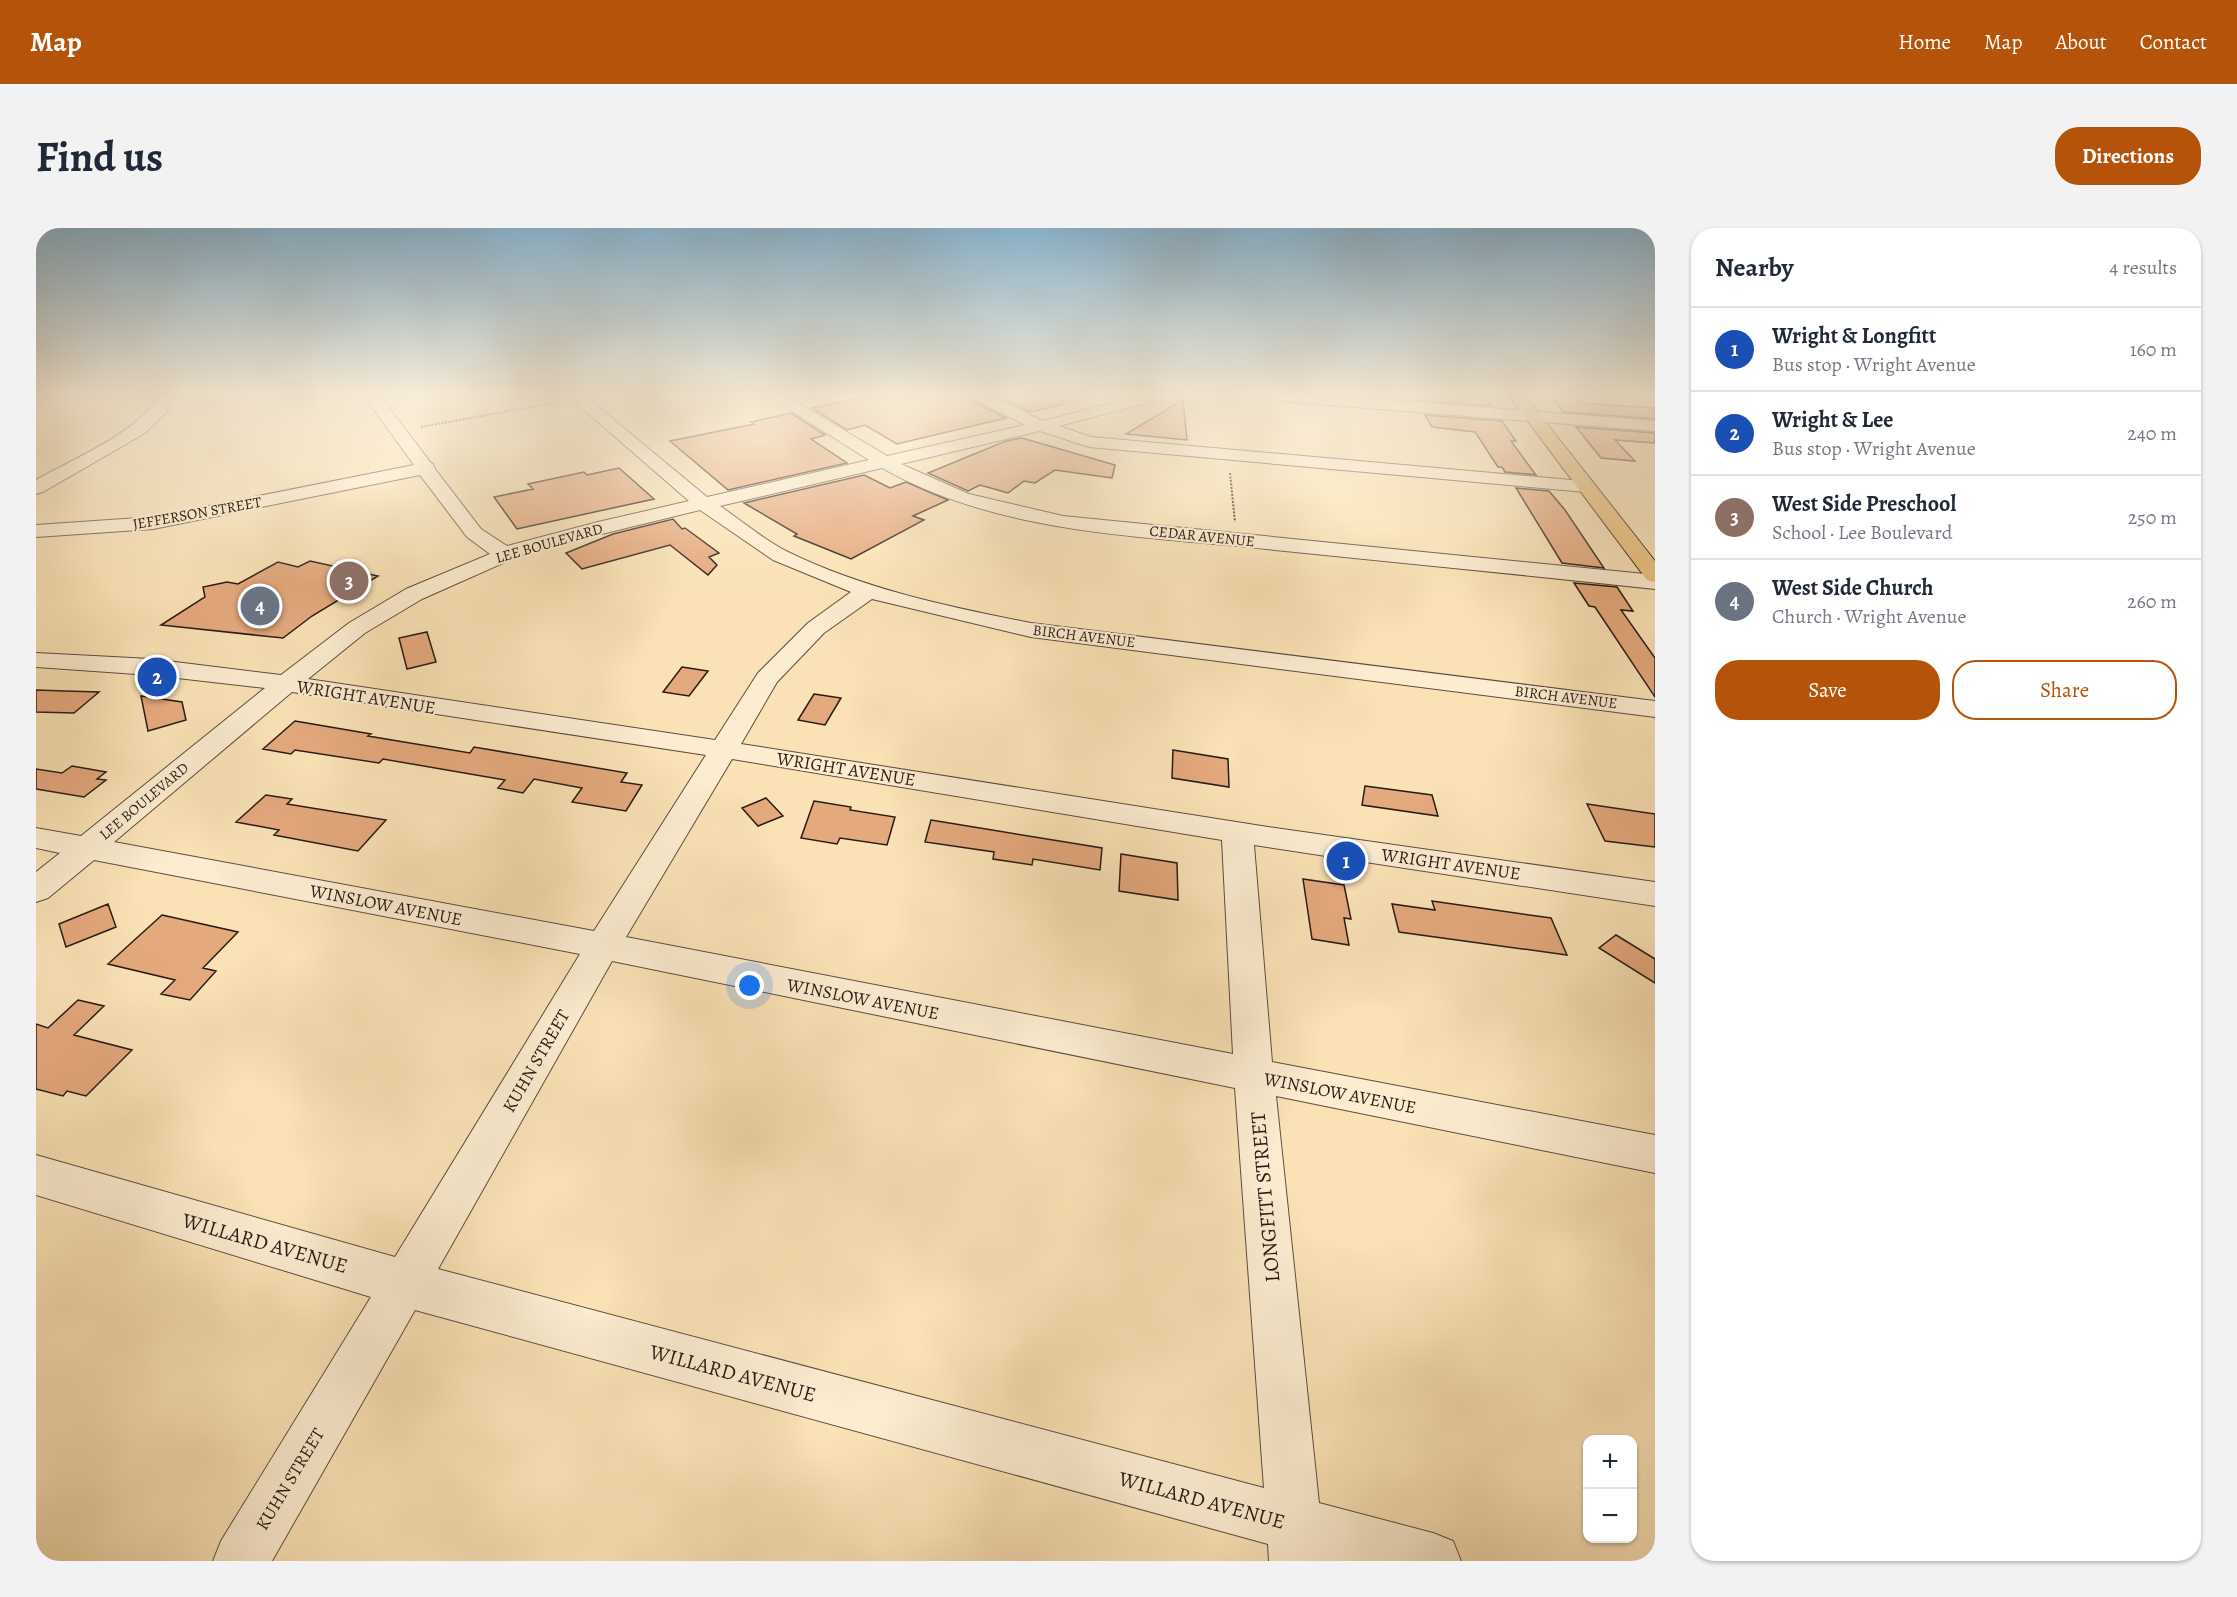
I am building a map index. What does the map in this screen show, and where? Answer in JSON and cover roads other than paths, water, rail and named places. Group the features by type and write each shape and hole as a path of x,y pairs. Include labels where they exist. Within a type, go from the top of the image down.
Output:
{"main road":[{"path":"1565,458 1655,575"}],"street":[{"path":"36,488 88,458"},
{"path":"420,458 469,527 504,554"},
{"name":"BIRCH AVENUE","path":"647,458 704,504 780,556 868,591 982,620 1031,630 1655,709"},
{"name":"CEDAR AVENUE","path":"879,458 932,486 996,508 1063,522 1655,582"},
{"name":"LEE BOULEVARD","path":"36,890 357,628 441,580 504,554 598,528 897,458"},
{"path":"1272,458 1586,486"},
{"name":"JEFFERSON STREET","path":"36,531 153,523 427,468"},
{"name":"KUHN STREET","path":"241,1561 603,946 767,678 816,628 868,591"},
{"name":"WRIGHT AVENUE","path":"36,660 188,670 722,749 1237,832 1655,894"},
{"name":"LONGFITT STREET","path":"1237,832 1254,1076 1296,1543"},
{"name":"WINSLOW AVENUE","path":"36,838 603,946 1655,1154"},
{"name":"WILLARD AVENUE","path":"36,1175 1296,1543 1433,1561"}],"place":[{"name":"West Side Preschool","path":"349,581"},
{"name":"West Side Church","path":"260,606"},
{"name":"Wright & Lee","path":"157,677"},
{"name":"Wright & Longfitt","path":"1346,861"}]}
